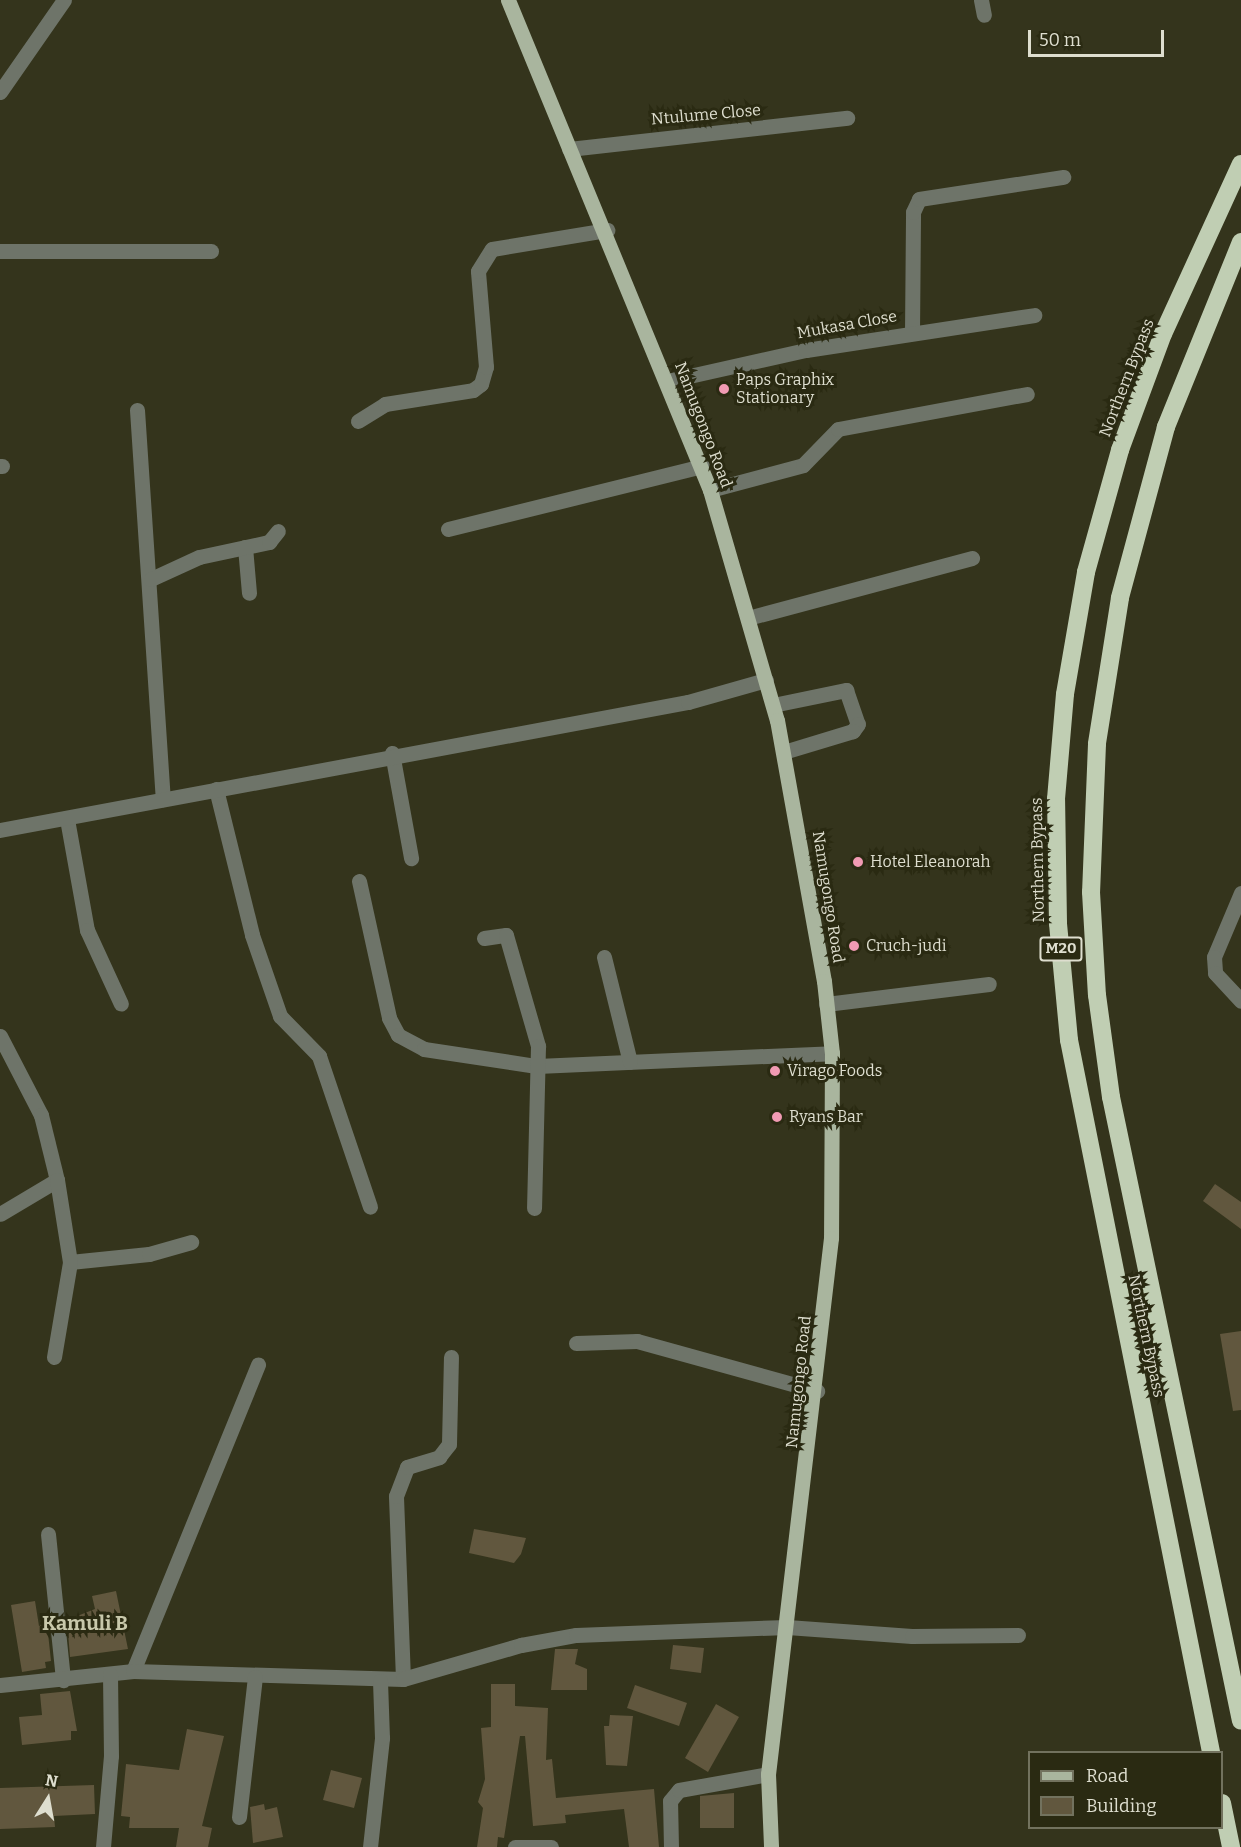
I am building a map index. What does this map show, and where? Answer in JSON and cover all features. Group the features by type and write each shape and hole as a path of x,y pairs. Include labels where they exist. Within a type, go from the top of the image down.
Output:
{"highway":[{"name":"Northern Bypass","path":"1211,1751 1070,1040 1058,922 1056,799 1065,694 1086,572 1120,450 1163,334 1241,164"},
{"name":"Northern Bypass","path":"1241,242 1166,427 1119,598 1097,744 1091,892 1097,995 1112,1097 1241,1721"},
{"path":"1223,1812 1231,1847"}],"main road":[{"name":"Namugongo Road","path":"508,0 569,148 607,230 710,490 766,680 784,752 826,1004 832,1053 831,1238 817,1391 768,1774 771,1847"}],"street":[{"path":"3,82 64,0"},
{"name":"Ntulume Close","path":"569,148 847,118"},
{"path":"912,332 914,212 920,199 1063,177"},
{"path":"358,421 386,404 473,390 481,384 486,367 478,271 492,249 607,230"},
{"path":"0,251 211,251"},
{"name":"Mukasa Close","path":"667,381 912,332 1034,315"},
{"path":"710,490 803,465 838,429 1026,394"},
{"path":"137,410 151,579 163,799"},
{"path":"448,529 702,466"},
{"path":"151,579 199,557 269,542 278,531"},
{"path":"245,547 249,593"},
{"path":"748,618 972,558"},
{"path":"0,830 67,819 392,753 688,702 766,680"},
{"path":"773,705 846,690 858,724 853,731 784,752"},
{"path":"392,753 411,858"},
{"path":"216,789 252,935 280,1016 319,1056 370,1207"},
{"path":"67,819 87,930 121,1004"},
{"path":"359,881 389,1018 398,1035 424,1049 537,1066 832,1053"},
{"path":"1241,893 1214,957 1215,973 1241,1001"},
{"path":"484,938 506,935 534,1026 537,1066 534,1208"},
{"path":"604,957 630,1062"},
{"path":"826,1004 989,984"},
{"path":"0,1036 41,1115 57,1180 70,1262 54,1357"},
{"path":"0,1214 57,1180"},
{"path":"70,1262 149,1254 191,1242"},
{"path":"576,1343 637,1341 817,1391"},
{"path":"403,1679 396,1496 407,1467 440,1457 449,1444 451,1357"},
{"path":"133,1671 258,1365"},
{"path":"48,1534 63,1680"},
{"path":"0,1685 133,1671 380,1681 403,1679 522,1645 576,1635 787,1627 912,1636 1018,1635"},
{"path":"103,1847 110,1674"},
{"path":"238,1817 255,1677"},
{"path":"370,1847 382,1738 380,1681"},
{"path":"670,1847 670,1801 679,1790 768,1774"},
{"path":"515,1847 551,1847"}],"building":[{"path":"1215,1184 1241,1202 1241,1229 1203,1201"},
{"path":"1241,1331 1241,1410 1233,1411 1220,1334"},
{"path":"474,1529 526,1538 521,1554 514,1563 469,1553"},
{"path":"116,1591 128,1649 70,1657 67,1620 95,1609 92,1596"},
{"path":"35,1601 39,1626 47,1624 51,1661 45,1662 46,1668 22,1672 11,1605"},
{"path":"673,1645 704,1648 701,1673 670,1669"},
{"path":"555,1649 578,1649 575,1664 587,1669 587,1690 551,1690"},
{"path":"491,1684 515,1684 515,1706 548,1708 546,1760 552,1759 556,1798 654,1789 659,1847 629,1847 624,1809 565,1815 566,1823 533,1826 525,1736 520,1736 504,1838 498,1837 497,1847 477,1847 483,1808 478,1802 485,1779 481,1728 491,1727"},
{"path":"635,1685 687,1703 679,1726 627,1708"},
{"path":"70,1691 77,1731 71,1731 71,1740 22,1745 19,1717 42,1715 40,1694"},
{"path":"716,1704 739,1717 708,1772 685,1758"},
{"path":"610,1715 633,1716 627,1766 606,1765 604,1726 609,1726"},
{"path":"187,1729 224,1736 202,1826 212,1828 208,1847 176,1847 179,1828 129,1828 130,1817 121,1816 126,1764 179,1770"},
{"path":"331,1770 362,1778 354,1808 323,1800"},
{"path":"94,1785 95,1814 54,1816 55,1827 0,1829 0,1788"},
{"path":"734,1793 734,1828 700,1828 700,1796"},
{"path":"264,1804 265,1810 277,1807 283,1837 253,1843 250,1807"}],"place":[{"name":"Paps Graphix Stationary","path":"724,389"},
{"name":"Hotel Eleanorah","path":"858,862"},
{"name":"Cruch-judi","path":"854,946"},
{"name":"Virago Foods","path":"775,1071"},
{"name":"Ryans Bar","path":"777,1117"}],"district":[{"name":"Kamuli B","path":"85,1623"}]}
